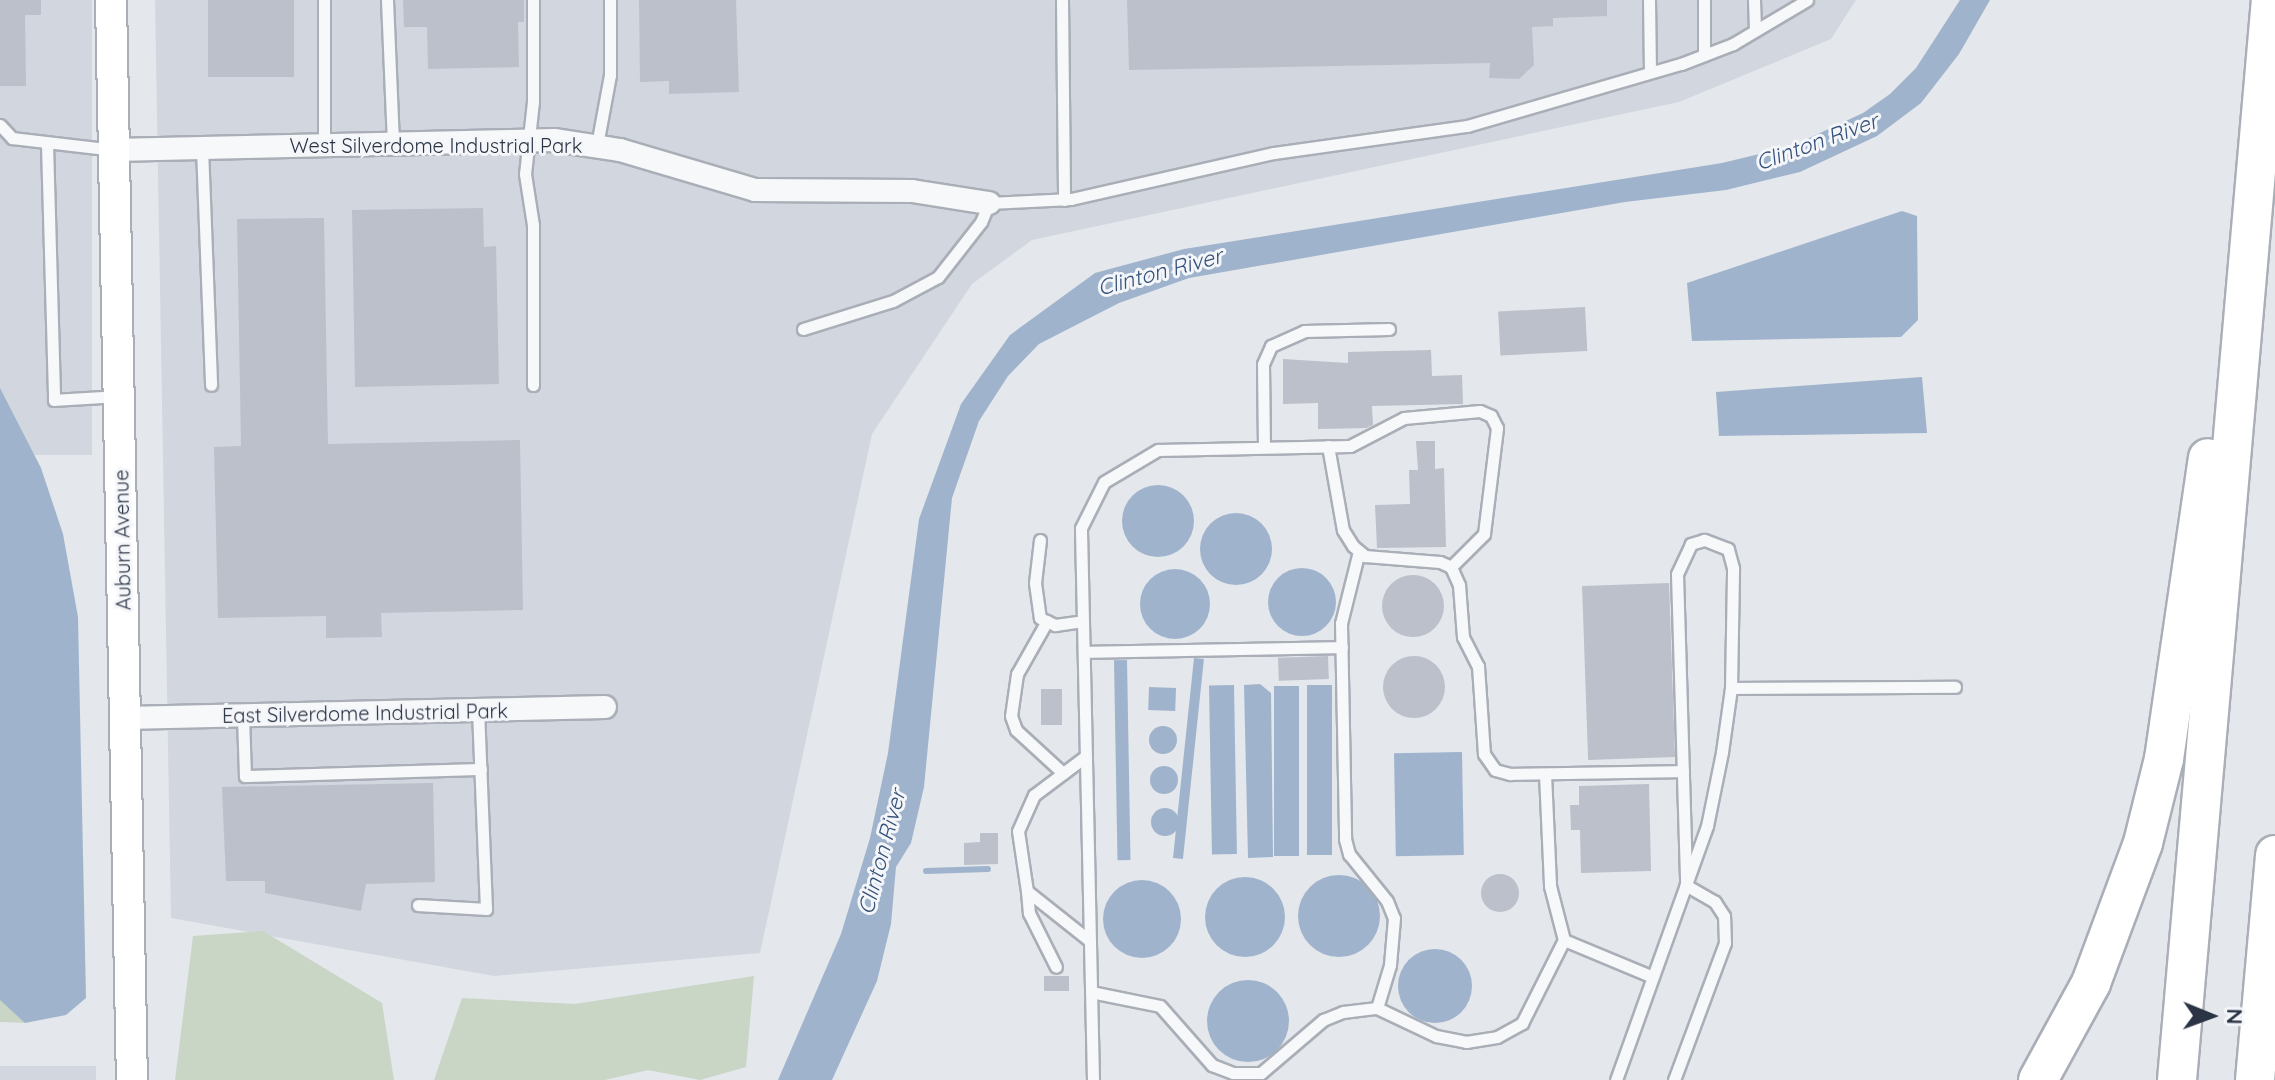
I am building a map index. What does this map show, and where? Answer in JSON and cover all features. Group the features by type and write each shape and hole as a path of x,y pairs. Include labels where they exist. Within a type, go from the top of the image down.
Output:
{"highway":[{"path":"2177,1080 2271,0"},
{"path":"2038,1080 2091,983 2143,843 2164,759 2215,412 2238,379"},
{"path":"2255,1080 2275,855"}],"main road":[{"name":"Auburn Avenue","path":"111,0 132,1080"}],"street":[{"name":"West Silverdome Industrial Park","path":"114,150 529,140 597,145 755,190 912,191 989,203"},
{"name":"East Silverdome Industrial Park","path":"125,718 605,707"}],"lane":[{"path":"324,0 324,145"},
{"path":"387,0 393,144"},
{"path":"533,0 529,140 525,174 533,225 533,385"},
{"path":"597,145 610,75 610,0"},
{"path":"1062,0 1064,200"},
{"path":"1649,0 1650,70"},
{"path":"1704,0 1704,55"},
{"path":"1754,0 1755,29"},
{"path":"803,329 893,301 938,277 981,222 989,203 1064,200 1274,153 1467,126 1704,55 1807,0"},
{"path":"0,125 12,138 114,150"},
{"path":"47,144 54,400 119,395"},
{"path":"202,148 211,385"},
{"path":"1264,447 1263,364 1271,346 1304,331 1389,329"},
{"path":"1093,1080 1081,528 1104,482 1158,450 1328,446 1366,442 1404,418 1461,411 1491,416 1497,428 1484,534 1451,567"},
{"path":"1328,446 1343,530 1359,551 1386,560 1440,562 1451,567 1459,585 1463,637 1478,666 1484,754 1495,770 1510,774 1683,771"},
{"path":"1040,540 1036,604 1047,621 1055,625 1083,621"},
{"path":"1616,1080 1686,885 1707,826 1731,688 1733,568 1728,549 1704,540 1691,544 1677,574 1686,885"},
{"path":"1359,551 1347,588 1342,647 1345,839 1349,854 1387,901 1394,918 1390,965 1377,1008"},
{"path":"1047,621 1017,674 1011,716 1016,730 1063,773"},
{"path":"1084,652 1342,647"},
{"path":"1731,688 1955,687"},
{"path":"418,905 486,909 478,710"},
{"path":"243,716 245,776 481,769"},
{"path":"1056,967 1029,913 1018,831 1023,813 1034,795 1086,756"},
{"path":"1091,992 1160,1006 1212,1065 1233,1073 1261,1073 1323,1020 1377,1008 1436,1036 1466,1042 1497,1037 1522,1023 1564,940 1550,886 1545,774"},
{"path":"1674,1080 1725,943 1724,916 1715,902 1686,885"},
{"path":"1027,891 1090,941"},
{"path":"1564,940 1653,977"}],"shaded area":[{"path":"0,0 92,0 92,455 0,455"},
{"path":"155,0 1856,0 1831,39 1679,102 1032,240 972,284 872,434 760,953 494,976 171,918"},
{"path":"0,1066 96,1066 96,1080 0,1080"}],"green space":[{"path":"263,931 382,1003 394,1080 175,1080 193,936"},
{"path":"754,976 746,1067 700,1080 648,1070 605,1080 434,1080 462,998 575,1004"},
{"path":"0,1000 7,1002 25,1023 0,1022"}],"water":[{"name":"Clinton River","path":"1960,0 1990,0 1959,54 1921,103 1877,136 1800,172 1726,190 1625,202 1189,278 1119,303 1039,344 1008,376 979,421 952,498 924,787 911,843 896,867 891,924 877,981 832,1080 778,1080 841,934 870,838 888,753 919,519 961,404 1010,335 1095,273 1184,249 1722,163 1792,146 1863,113 1890,94 1916,68"},
{"path":"1902,211 1917,216 1918,320 1901,337 1692,341 1687,283"},
{"path":"1922,377 1927,433 1719,436 1716,392"},
{"path":"0,388 41,468 63,534 78,617 86,998 66,1015 25,1023 0,1000"},
{"path":"1158,485 1178,491 1188,501 1194,521 1188,541 1178,551 1158,557 1138,551 1128,541 1122,521 1128,501 1138,491"},
{"path":"1243,513 1262,523 1270,535 1270,563 1262,575 1250,583 1229,585 1210,575 1202,563 1200,542 1210,523 1222,515"},
{"path":"1295,568 1309,568 1321,573 1331,583 1336,602 1331,621 1321,631 1309,636 1295,636 1283,631 1273,621 1268,609 1268,595 1273,583 1283,573"},
{"path":"1175,569 1194,575 1204,585 1210,604 1204,623 1194,633 1175,639 1156,633 1146,623 1140,604 1146,585 1156,575"},
{"path":"1194,658 1204,659 1183,859 1173,858"},
{"path":"1114,660 1127,660 1130,860 1117,860"},
{"path":"1260,684 1271,693 1273,857 1248,858 1244,685"},
{"path":"1209,685 1234,685 1237,854 1212,854"},
{"path":"1307,685 1332,685 1332,855 1307,855"},
{"path":"1274,686 1299,686 1299,856 1274,856"},
{"path":"1149,687 1176,688 1175,711 1148,710"},
{"path":"1163,726 1173,730 1177,740 1173,750 1163,754 1153,750 1149,740 1153,730"},
{"path":"1462,752 1464,855 1396,856 1394,753"},
{"path":"1164,766 1174,770 1178,780 1174,790 1164,794 1154,790 1150,780 1154,770"},
{"path":"1165,808 1175,812 1179,822 1175,832 1165,836 1155,832 1151,822 1155,812"},
{"path":"1331,875 1347,875 1362,882 1373,893 1380,916 1377,932 1368,945 1347,957 1331,957 1316,950 1305,939 1298,924 1298,908 1305,893 1316,882"},
{"path":"1237,877 1253,877 1274,888 1285,909 1285,925 1274,946 1253,957 1237,957 1223,951 1211,939 1205,925 1205,909 1211,895 1223,883"},
{"path":"1142,880 1157,883 1170,891 1178,904 1181,919 1178,934 1170,947 1157,955 1142,958 1127,955 1114,947 1106,934 1103,919 1106,904 1114,891 1127,883"},
{"path":"1428,949 1442,949 1456,955 1466,965 1472,986 1466,1007 1456,1017 1442,1023 1428,1023 1414,1017 1404,1007 1398,993 1398,979 1404,965 1414,955"},
{"path":"1248,980 1264,984 1277,992 1285,1005 1289,1021 1285,1037 1277,1050 1264,1058 1248,1062 1232,1058 1219,1050 1211,1037 1207,1021 1211,1005 1219,992 1232,984"}],"building":[{"path":"0,0 41,0 41,15 25,15 26,86 0,86"},
{"path":"208,0 294,0 294,77 208,77"},
{"path":"403,0 524,0 524,22 518,22 519,67 428,69 427,27 404,27"},
{"path":"639,0 736,0 739,92 669,94 669,81 640,82"},
{"path":"1127,0 1607,0 1607,16 1553,18 1553,26 1532,27 1534,65 1519,79 1489,78 1490,63 1129,70"},
{"path":"483,208 484,247 496,246 499,384 355,387 352,210"},
{"path":"324,218 328,444 520,440 523,610 381,613 382,637 326,638 326,616 218,618 214,447 241,446 237,219"},
{"path":"1585,307 1587,351 1500,355 1498,312"},
{"path":"1431,350 1432,376 1462,375 1463,404 1372,406 1373,425 1366,428 1318,429 1318,403 1283,404 1283,359 1348,363 1348,352"},
{"path":"1416,441 1435,441 1435,469 1444,468 1446,547 1377,548 1375,505 1410,504 1409,470 1418,470"},
{"path":"1413,575 1425,577 1435,584 1442,594 1442,618 1435,628 1425,635 1413,637 1401,635 1391,628 1384,618 1382,606 1384,594 1391,584 1401,577"},
{"path":"1669,583 1675,757 1588,760 1582,586"},
{"path":"1328,656 1329,679 1279,681 1278,658"},
{"path":"1414,656 1436,665 1445,687 1436,709 1414,718 1392,709 1383,687 1392,665"},
{"path":"1041,689 1062,689 1062,725 1041,725"},
{"path":"433,783 435,882 366,884 361,911 265,893 265,881 226,881 222,787"},
{"path":"1649,784 1651,871 1581,873 1580,830 1571,830 1570,805 1579,805 1579,786"},
{"path":"980,833 998,833 998,864 964,865 964,843 980,842"},
{"path":"1500,874 1513,880 1519,893 1513,906 1500,912 1487,906 1481,893 1487,880"},
{"path":"1044,976 1069,976 1069,991 1044,991"}],"waterway":[{"path":"926,871 988,869"}]}
